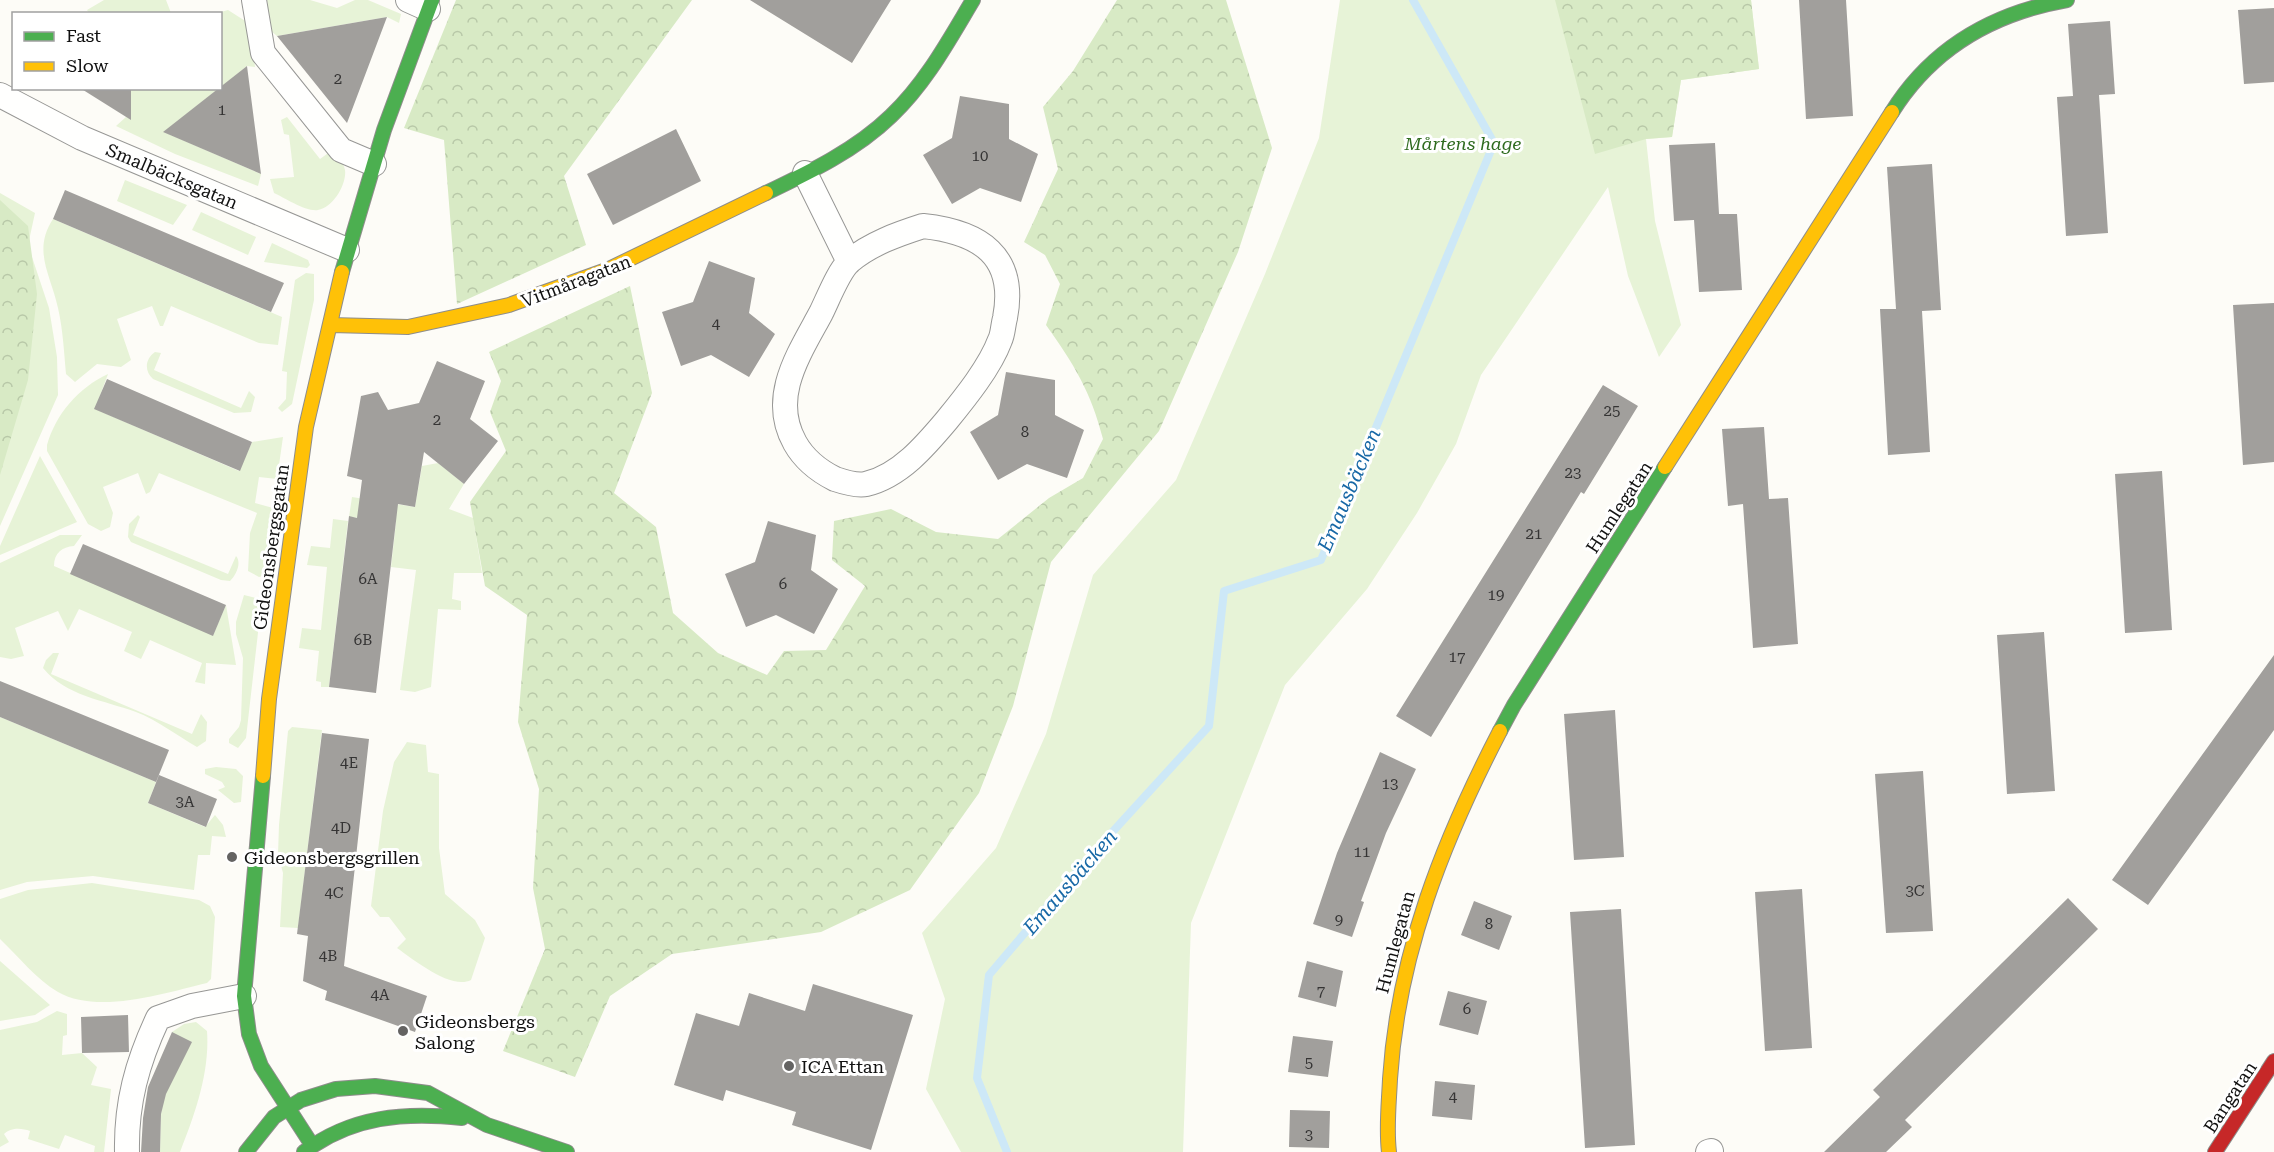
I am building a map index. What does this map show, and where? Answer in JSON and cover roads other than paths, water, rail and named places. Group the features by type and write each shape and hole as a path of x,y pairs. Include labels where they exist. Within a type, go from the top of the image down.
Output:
{"street":[{"path":"255,0 263,53 341,150 374,164"},
{"name":"Vitmåragatan","path":"331,325 398,328 438,323 522,303 617,267 805,173 876,129 902,106 940,54 973,0"},
{"name":"Humlegatan","path":"1389,1152 1389,1060 1394,1016 1404,975 1430,883 1464,800 1514,705 1900,99 1936,59 1995,20 2021,9 2067,0"},
{"name":"Gideonsbergsgatan","path":"308,1148 257,1055 249,1034 244,996 269,699 306,427 347,250 423,3"},
{"name":"Smalbäcksgatan","path":"0,95 82,138 347,250"},
{"path":"805,173 849,262"},
{"path":"923,226 946,228 970,236 990,250 1004,269 1008,302 1000,340 967,396 922,450 890,473 865,484 844,483 823,473 801,453 786,427 783,410 788,384 801,351 849,262 897,235 923,226"},
{"path":"127,1152 126,1115 144,1047 158,1018 192,1006 244,996"},
{"name":"Bangatan","path":"2216,1152 2274,1061"},
{"path":"246,1152 258,1133 286,1107 311,1096 332,1091 364,1086 396,1085 433,1095 476,1120 567,1152"},
{"path":"308,1148 337,1130 379,1118 432,1114 476,1120"}],"waterway":[{"name":"Emausbäcken","path":"1007,1152 977,1078 989,975 1085,862 1209,726 1224,591 1321,560 1494,143 1413,0"}],"place":[{"name":"Gideonsbergsgrillen","path":"232,857"},
{"name":"Gideonsbergs Salong","path":"403,1031"},
{"name":"ICA Ettan","path":"789,1066"}],"park label":[{"name":"Mårtens hage","path":"1463,143"}]}
